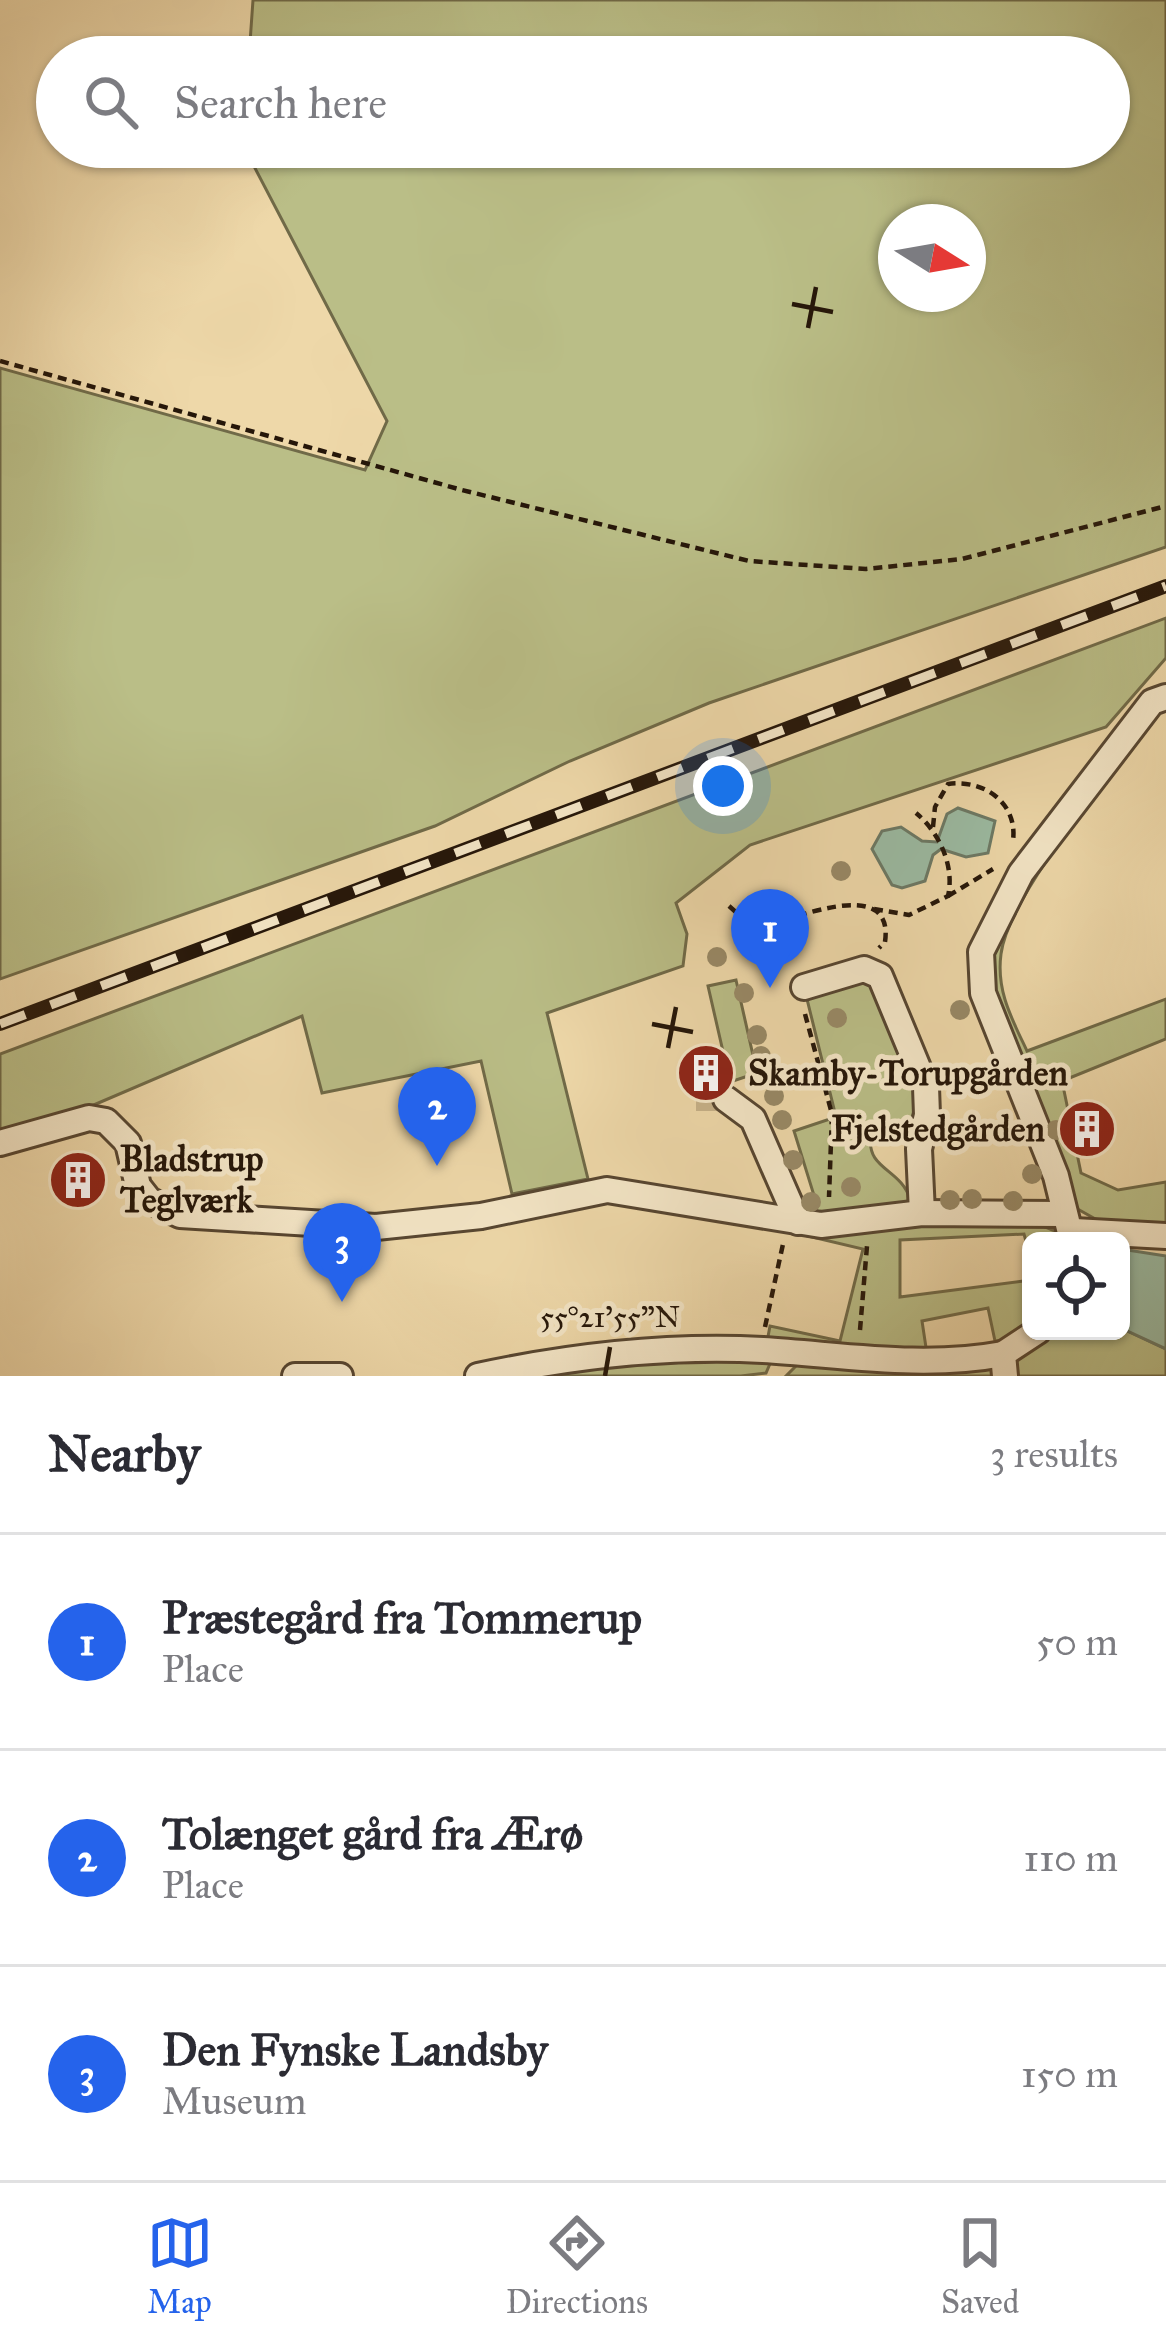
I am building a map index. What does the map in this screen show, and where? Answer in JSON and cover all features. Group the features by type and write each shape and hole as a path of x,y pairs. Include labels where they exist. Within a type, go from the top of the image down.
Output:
{"street":[{"path":"1070,1229 1037,1124 983,993 981,952 1022,873 1151,702 1166,698"},
{"path":"804,987 870,968 880,976 926,1087 927,1115 919,1148 922,1213"},
{"path":"726,1099 753,1119 802,1222"},
{"path":"0,1143 89,1118 106,1121 128,1143 138,1186 149,1200 180,1215 389,1226 481,1216 607,1190 802,1222 871,1222 922,1213 1166,1236"},
{"path":"478,1376 565,1358 760,1350 1004,1365 1029,1340"},
{"path":"296,1376 340,1376"}],"path":[{"path":"0,361 462,490 749,561 866,569 962,559 1166,506"},
{"path":"948,896 951,878 934,831 934,807 948,784 977,784 995,794 1012,817 1009,852"},
{"path":"916,813 934,831"},
{"path":"740,943 755,929 839,904 909,914 1001,862"},
{"path":"729,906 755,929"},
{"path":"870,968 886,931 874,909"},
{"path":"760,1350 802,1222 835,1142 832,1114 800,997 804,987"},
{"path":"861,1358 862,1285 871,1222"}],"shaded area":[{"path":"253,0 1166,0 1166,547 709,703 570,761 435,826 0,979 0,368 365,470 387,421 255,168 1130,168 1130,36 250,36"},
{"path":"1166,618 1166,658 1106,727 750,845 676,903 687,934 683,966 547,1013 588,1179 512,1194 481,1061 322,1093 302,1016 89,1107 0,1133 0,1054"},
{"path":"1164,706 1045,863 1009,928 1000,967 1007,1004 1027,1051 1166,999 1166,1039 1062,1081 1081,1173 1118,1190 1166,1182 1166,1227 1099,1221 1074,1207 984,966 1027,876"},
{"path":"958,808 995,821 988,853 966,857 941,849 933,855 925,881 902,888 892,885 872,849 882,831 901,827 922,841 937,842 947,814"},
{"path":"870,975 920,1090 911,1121 891,1135 871,1137 871,1148 910,1199 906,1207 815,1217 817,1205 794,1131 836,1117 806,995"},
{"path":"736,980 757,1073 730,1082 708,986"},
{"path":"922,1223 1036,1223 1056,1232 900,1240 900,1297 1022,1281 1022,1331 1010,1340 995,1341 988,1308 922,1321 927,1354 767,1342 770,1326 840,1341 863,1249 791,1232 859,1233"},
{"path":"1130,1250 1166,1256 1166,1349 1130,1332"},
{"path":"1130,1332 1166,1349 1166,1376 1011,1376 1013,1357 1035,1340 1130,1340"},
{"path":"772,1359 766,1373 741,1376 516,1376 631,1360"},
{"path":"802,1360 994,1366 1002,1376 786,1376"}],"tunnel":[{"path":"696,1099 726,1099"}],"railway":[{"path":"0,1024 1166,586"}],"place":[{"name":"Præstegård fra Tommerup","path":"770,988"},
{"name":"Skamby-Torupgården","path":"706,1073"},
{"name":"Fjelstedgården","path":"1087,1129"},
{"name":"Tolænget gård fra Ærø","path":"437,1166"},
{"name":"Bladstrup Teglværk","path":"78,1180"},
{"name":"Den Fynske Landsby","path":"342,1302"}]}
